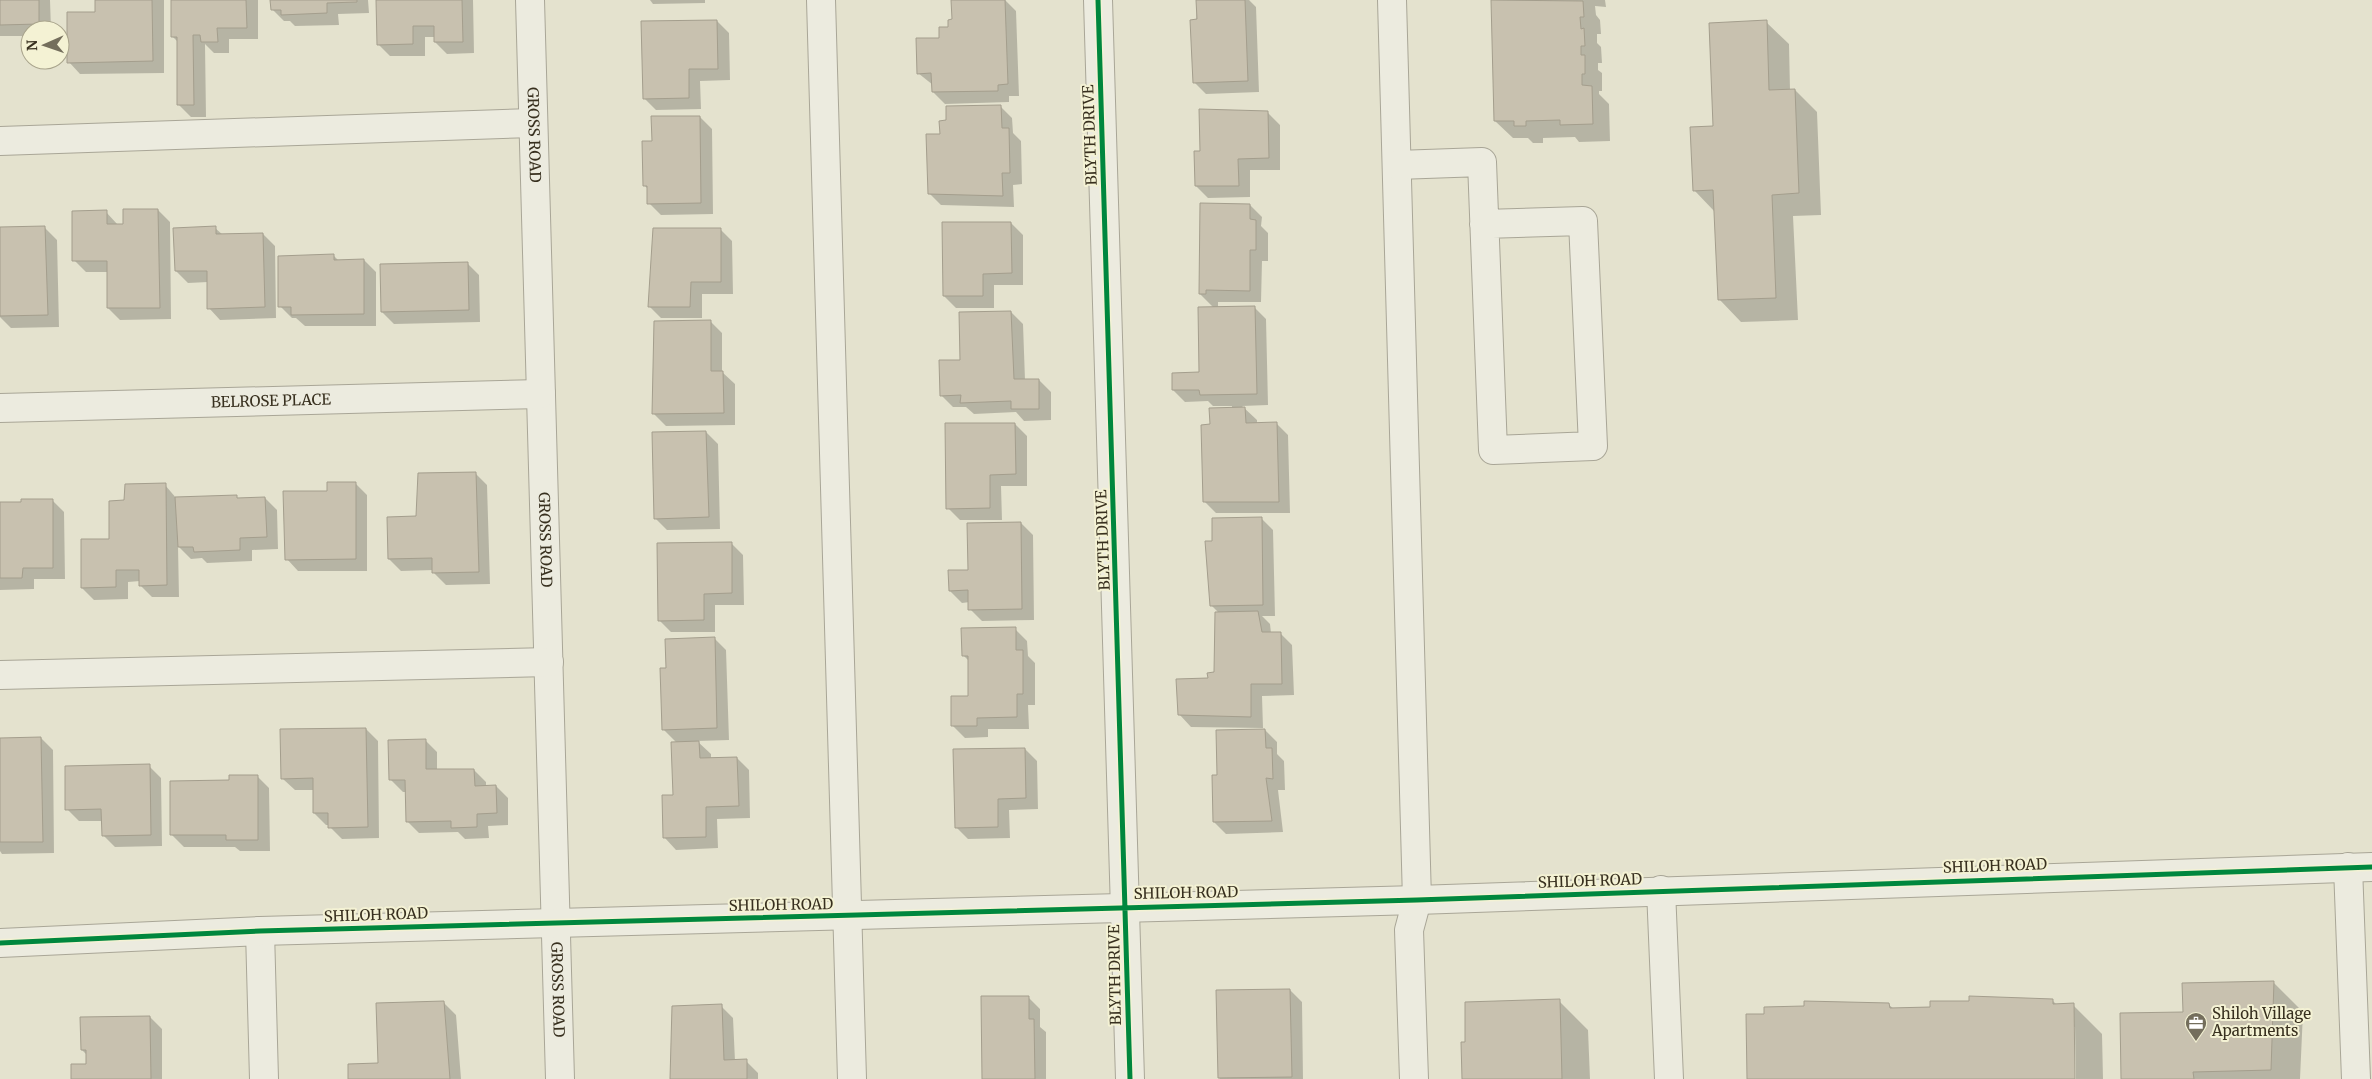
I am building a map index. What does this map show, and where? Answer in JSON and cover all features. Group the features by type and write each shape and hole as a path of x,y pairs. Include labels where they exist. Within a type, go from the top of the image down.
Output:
{"street":[{"name":"GROSS ROAD","path":"530,0 560,1079"},
{"path":"821,0 852,1079"},
{"name":"BLYTH DRIVE","path":"1098,0 1130,1079"},
{"path":"1392,0 1417,900 1409,930 1414,1079"},
{"path":"0,141 533,122"},
{"path":"1397,165 1482,162 1484,224 1493,450 1592,446 1583,221 1484,224"},
{"name":"BELROSE PLACE","path":"0,408 541,394"},
{"path":"0,675 549,662"},
{"path":"2356,1079 2360,867"},
{"name":"SHILOH ROAD","path":"0,942 260,931 1417,900 2360,867"},
{"path":"1661,890 1669,1079"},
{"path":"260,931 264,1079"}],"building":[{"path":"0,0 39,0 39,20 20,20 20,24 0,25"},
{"path":"95,0 152,0 153,61 70,63 70,20 67,20 67,12 95,12"},
{"path":"171,0 246,0 247,28 217,28 218,42 201,42 200,35 193,35 194,105 177,105 177,37 171,37"},
{"path":"270,0 357,0 357,2 327,3 327,13 281,15 281,10 271,10"},
{"path":"376,0 462,0 463,42 434,42 434,26 413,26 413,44 377,45"},
{"path":"951,0 1005,0 1008,84 998,85 998,91 932,92 931,73 917,74 916,38 939,38 939,27 948,27 948,20 952,19"},
{"path":"1196,0 1245,0 1248,81 1193,83 1190,20 1197,19"},
{"path":"1491,0 1583,1 1584,17 1580,17 1581,29 1584,28 1585,46 1581,46 1581,55 1585,55 1585,74 1582,74 1582,85 1592,86 1593,124 1560,125 1560,120 1526,121 1526,126 1514,126 1514,121 1494,121"},
{"path":"717,20 718,69 689,69 689,98 643,99 641,21"},
{"path":"1767,20 1769,90 1795,89 1799,193 1772,195 1776,298 1718,300 1713,190 1693,191 1690,127 1713,126 1709,23"},
{"path":"1001,105 1002,128 1009,128 1010,173 1002,173 1003,196 928,194 926,134 940,134 939,121 946,120 946,106"},
{"path":"1199,109 1268,111 1269,158 1238,159 1239,186 1195,186 1194,151 1200,151"},
{"path":"651,116 700,116 701,203 647,204 647,186 643,186 642,141 652,141"},
{"path":"1200,203 1250,204 1250,219 1256,220 1256,250 1250,250 1250,291 1206,290 1206,294 1199,294"},
{"path":"123,209 158,209 160,308 107,308 107,261 72,261 72,211 107,210 107,224 123,224"},
{"path":"942,222 1011,222 1012,273 983,274 983,296 943,296"},
{"path":"45,226 48,315 0,316 0,227"},
{"path":"216,226 216,234 263,233 265,307 207,309 207,271 175,271 173,228"},
{"path":"653,228 721,228 721,282 691,282 690,307 648,307"},
{"path":"334,254 334,260 364,259 364,314 291,315 291,307 278,307 278,256"},
{"path":"468,262 469,310 381,312 380,264"},
{"path":"1255,306 1257,394 1200,395 1199,390 1172,390 1172,373 1199,372 1198,307"},
{"path":"1011,311 1014,379 1039,379 1039,409 1011,409 1011,401 960,403 961,395 940,396 939,360 960,360 959,312"},
{"path":"711,320 711,371 723,371 724,413 652,414 654,321"},
{"path":"1245,407 1246,423 1277,422 1279,502 1203,502 1201,425 1210,424 1209,408"},
{"path":"945,423 1015,423 1016,474 990,475 990,508 946,509"},
{"path":"706,431 709,517 654,519 652,432"},
{"path":"476,472 479,572 432,573 432,558 388,559 387,517 416,516 418,473"},
{"path":"327,482 356,482 356,559 285,560 283,491 327,491"},
{"path":"166,483 167,585 139,586 139,570 116,570 116,587 81,588 81,539 109,539 109,501 124,500 125,484"},
{"path":"237,495 237,498 265,497 267,537 240,538 240,550 194,552 193,547 178,547 175,497"},
{"path":"21,499 53,499 53,568 23,568 22,578 0,578 0,502 21,502"},
{"path":"1262,517 1263,605 1210,606 1205,541 1212,541 1212,518"},
{"path":"1021,522 1022,609 968,610 968,590 949,591 948,570 968,570 967,523"},
{"path":"732,542 732,593 704,594 704,620 658,621 657,543"},
{"path":"1258,611 1262,632 1281,632 1282,684 1251,684 1251,717 1178,715 1176,679 1208,678 1207,673 1214,672 1215,612"},
{"path":"1016,627 1016,650 1023,650 1023,694 1017,694 1017,717 977,718 977,726 951,726 951,696 968,696 968,656 962,656 961,628"},
{"path":"715,637 717,728 662,730 660,668 666,668 665,639"},
{"path":"366,728 368,827 328,828 328,813 313,813 313,778 281,779 280,729"},
{"path":"1265,729 1266,748 1272,748 1273,779 1266,778 1272,821 1213,822 1212,775 1217,775 1216,730"},
{"path":"41,737 43,842 0,842 0,738"},
{"path":"426,739 426,769 474,769 475,786 496,785 497,813 477,814 477,827 451,828 451,821 406,822 405,780 389,780 388,740"},
{"path":"699,741 700,758 737,757 739,806 706,807 706,837 663,838 662,795 673,795 671,742"},
{"path":"1025,748 1026,798 998,799 998,827 955,828 953,749"},
{"path":"150,764 151,835 102,836 101,809 65,810 65,766"},
{"path":"229,775 258,775 258,840 226,840 226,835 170,835 170,781 229,780"},
{"name":"Shiloh Village Apartments","path":"2274,981 2271,1070 2193,1072 2194,1079 2121,1079 2120,1013 2183,1012 2182,983"},
{"path":"1290,989 1292,1077 1218,1078 1216,990"},
{"path":"981,996 1029,996 1029,1019 1034,1019 1035,1079 982,1079"},
{"path":"1969,996 2053,999 2053,1004 2074,1003 2075,1079 1747,1079 1746,1014 1764,1014 1764,1007 1804,1006 1804,1001 1889,1003 1890,1008 1930,1007 1930,1001 1969,1001"},
{"path":"1560,999 1562,1079 1462,1079 1461,1042 1465,1042 1465,1002"},
{"path":"444,1001 450,1079 348,1079 348,1064 378,1063 376,1003"},
{"path":"722,1004 724,1060 747,1059 747,1079 670,1079 672,1006"},
{"path":"150,1016 151,1079 71,1079 71,1064 86,1064 86,1050 81,1050 80,1017"}],"cycle path":[{"path":"1098,0 1130,1079"},
{"path":"0,943 260,931 1417,900 2372,867"}],"place":[{"name":"Shiloh Village Apartments","path":"2196,1042"}]}
